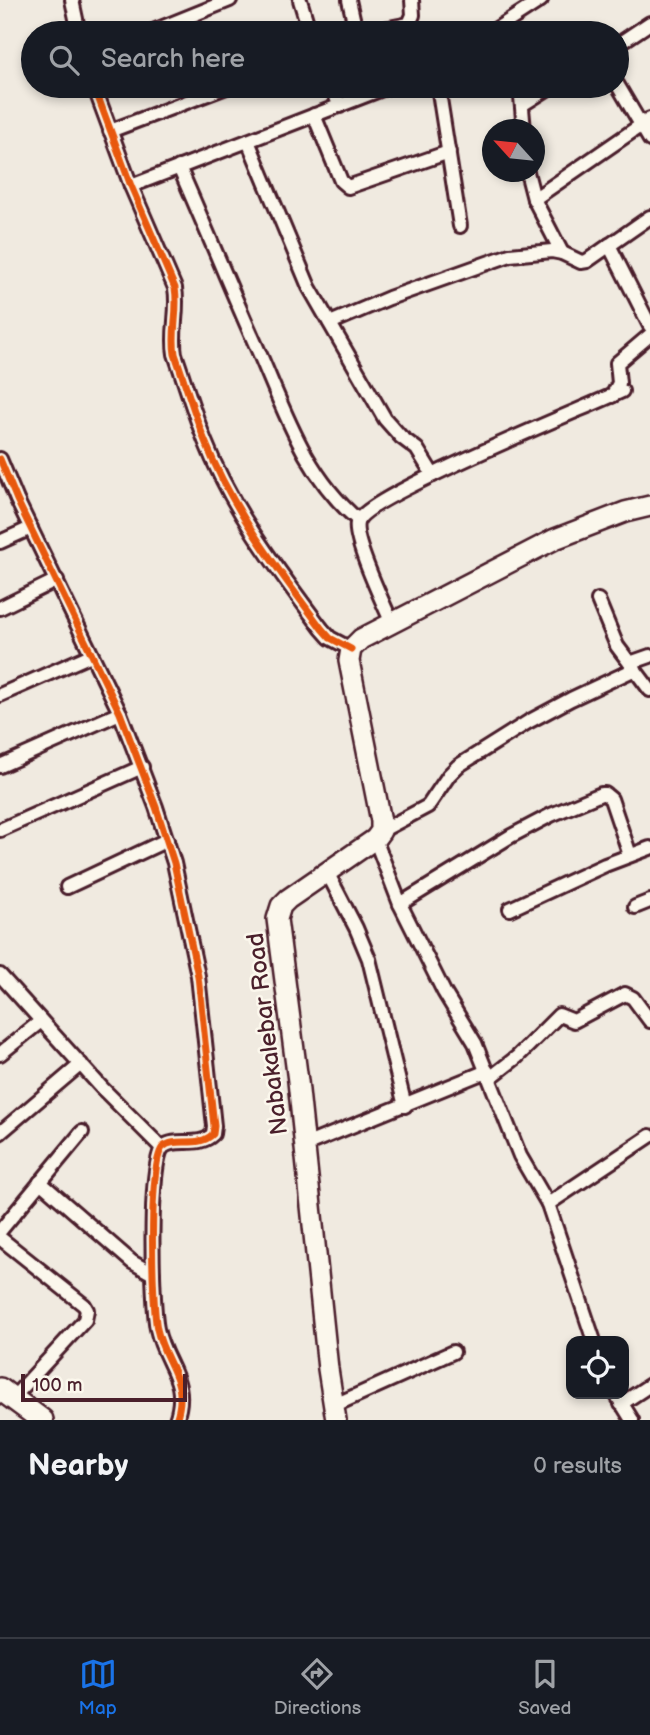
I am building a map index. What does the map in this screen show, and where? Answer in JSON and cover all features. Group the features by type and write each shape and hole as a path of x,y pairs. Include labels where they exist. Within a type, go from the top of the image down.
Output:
{"highway":[{"path":"6,1394 42,1420"}],"main road":[{"path":"378,835 381,821 349,661 351,649 360,639 555,539 625,512 650,506"},
{"name":"Nabakalebar Road","path":"335,1415 278,913 288,899 378,835"}],"street":[{"path":"72,0 76,21"},
{"path":"178,21 230,0"},
{"path":"300,0 306,21"},
{"path":"349,0 354,21"},
{"path":"411,21 412,0"},
{"path":"515,21 522,5 541,0"},
{"path":"629,37 650,23"},
{"path":"98,98 131,186 175,288 175,354 205,442 230,492 273,563 330,638 351,649"},
{"path":"110,131 197,98"},
{"path":"336,98 340,106"},
{"path":"131,186 360,98"},
{"path":"440,98 460,226"},
{"path":"521,98 523,119"},
{"path":"522,105 533,98"},
{"path":"627,98 645,122 650,140"},
{"path":"314,115 341,181 348,187 449,152"},
{"path":"534,199 645,122"},
{"path":"248,141 309,287 386,419 401,437 417,449 433,475"},
{"path":"179,167 286,414 312,467 337,501 358,520"},
{"path":"530,182 534,199 562,253"},
{"path":"330,323 495,259 525,253 562,253 581,262 650,216"},
{"path":"609,244 650,326"},
{"path":"392,623 378,593 358,534 358,520 363,513 433,475 617,394 617,363 650,335"},
{"path":"0,459 4,483 57,580 120,713 142,767 167,840 198,976 213,1134 202,1142 169,1143 162,1148 156,1163 153,1274 157,1330 163,1351 180,1386 182,1396 176,1420"},
{"path":"0,542 30,528"},
{"path":"0,608 57,580"},
{"path":"598,600 611,635 650,690"},
{"path":"0,695 91,655"},
{"path":"592,1336 548,1204 508,1130 475,1044 444,992 400,904 378,835 428,806 458,766 528,722 650,656"},
{"path":"0,766 120,713"},
{"path":"0,830 142,767"},
{"path":"400,904 511,836 551,815 605,793 611,799 630,855"},
{"path":"67,887 167,840"},
{"path":"510,909 650,848"},
{"path":"327,872 369,959 405,1105"},
{"path":"635,907 650,901"},
{"path":"0,975 81,1065 162,1148"},
{"path":"305,1145 488,1075 517,1057 559,1015 574,1021 625,994 633,998 650,1021"},
{"path":"0,1054 41,1021"},
{"path":"0,1133 81,1065"},
{"path":"0,1231 82,1132"},
{"path":"548,1204 650,1136"},
{"path":"40,1182 132,1262 153,1274"},
{"path":"0,1238 87,1310 85,1320 6,1394"},
{"path":"335,1415 453,1352"},
{"path":"629,1394 650,1385"},
{"path":"618,1399 632,1420"}],"cycle path":[{"path":"98,98 131,186 175,288 175,354 216,466 257,539 305,607 330,638 351,649"},
{"path":"0,459 17,500 120,713 174,863 198,976 213,1134 201,1141 174,1142 163,1147 158,1158 153,1204 155,1315 161,1342 178,1383 180,1406 176,1420"}]}
